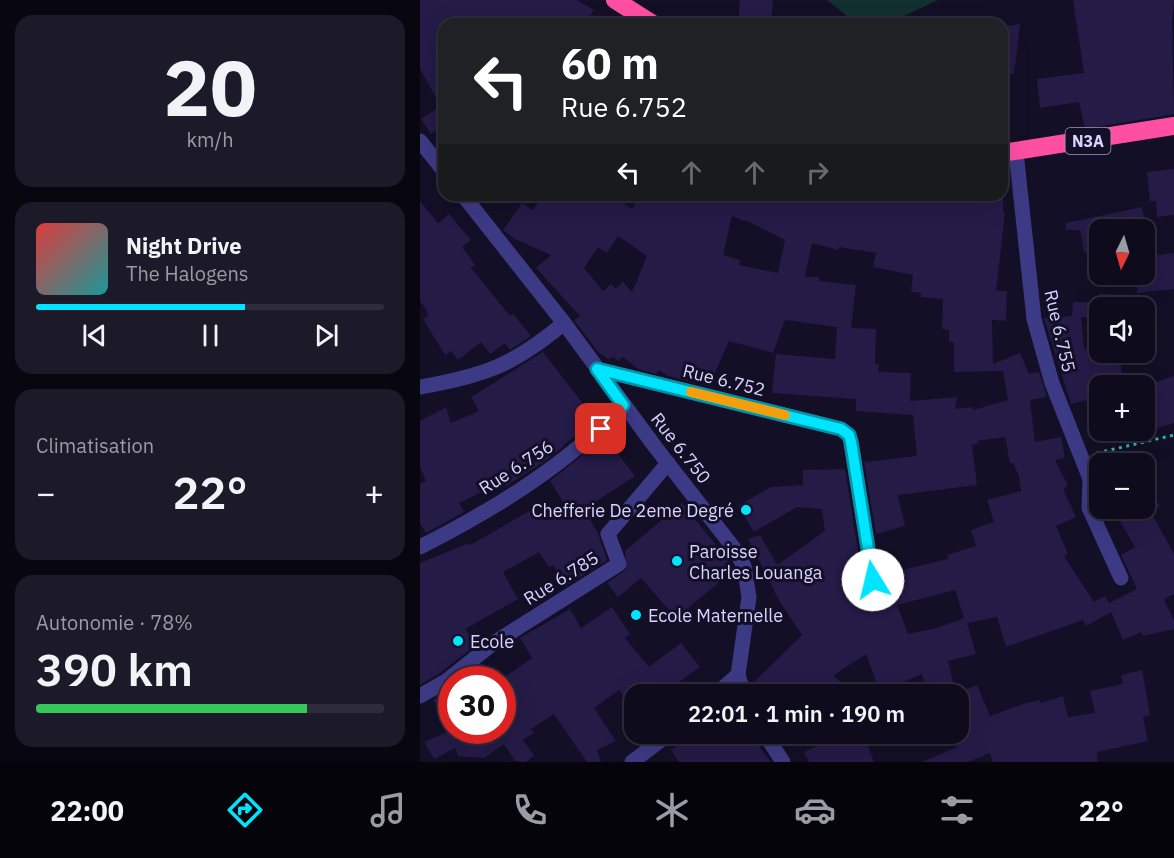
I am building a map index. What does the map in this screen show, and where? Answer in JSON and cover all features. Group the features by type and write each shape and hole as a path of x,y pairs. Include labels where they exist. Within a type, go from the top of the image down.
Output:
{"highway":[{"path":"615,0 644,18"},
{"name":"N3A","path":"1009,152 1174,126"}],"street":[{"path":"420,141 438,164"},
{"name":"Rue 6.755","path":"1009,152 1034,319 1052,383 1090,479 1089,508 1121,578"},
{"name":"Rue 6.750","path":"468,201 564,323 623,405 733,547 744,566 749,597 738,675 741,684"},
{"path":"420,387 463,380 515,360 564,323"},
{"name":"Rue 6.752","path":"597,369 841,429 849,435 873,580"},
{"name":"Rue 6.756","path":"420,547 492,507 559,463 601,429 623,405"},
{"name":"Rue 6.785","path":"420,696 446,681 495,642 619,564 608,534 668,463"},
{"path":"728,684 738,675"},
{"path":"632,762 656,744"},
{"path":"771,744 783,762"}],"path":[{"path":"1081,457 1174,435"}],"green space":[{"path":"827,0 938,0 900,18 850,18"}],"building":[{"path":"420,0 577,0 594,10 589,18 438,18 438,101 420,69"},
{"path":"740,0 773,0 772,18 738,18"},
{"path":"1073,0 1174,0 1172,21 1174,114 1085,129 1079,102 1040,108 1037,79 1084,73"},
{"path":"1020,24 1014,74 1010,74 1008,62 1008,26"},
{"path":"438,108 438,129 431,134 421,119"},
{"path":"1174,169 1174,215 1157,217 1156,201 1150,201 1147,172"},
{"path":"420,201 438,223 449,214 471,240 462,247 475,265 471,268 510,316 513,314 531,336 510,350 505,343 490,354 481,342 458,360 451,351 445,355 423,319 428,316 420,301"},
{"path":"540,201 619,201 632,209 636,201 1003,201 1003,213 1005,213 996,291 1007,291 1006,321 992,320 993,364 1020,353 1029,374 1039,372 1047,397 1030,400 1035,442 1061,437 1065,458 1055,460 1068,486 1063,489 1076,517 1056,526 1068,554 1064,556 1094,602 1105,596 1109,603 1137,589 1121,555 1135,547 1118,519 1155,519 1174,554 1174,594 1164,599 1174,621 1174,629 1143,636 1141,632 1123,640 1111,612 1086,626 1083,620 1006,647 997,617 967,623 976,654 948,661 954,684 924,684 922,674 899,684 877,684 866,654 834,675 842,684 758,684 755,681 802,635 780,602 748,539 760,535 777,565 825,531 822,509 797,507 754,532 738,506 771,487 803,485 803,470 845,469 863,582 869,589 875,589 882,584 882,575 948,559 947,555 976,546 971,530 994,522 987,500 1021,491 1019,476 1013,463 1010,463 1005,437 977,441 978,444 972,445 977,485 898,495 905,526 876,534 864,462 917,456 913,415 856,411 856,399 772,393 776,354 835,359 837,327 785,320 773,353 729,341 709,386 668,376 659,370 656,374 638,369 623,357 618,361 614,357 608,359 598,352 574,320 580,316 536,268 551,255 515,239 503,230 522,203 532,210","holes":["732,216 785,240 778,273 739,265 740,260 723,255","618,236 647,256 632,292 623,282 615,289 611,284 603,291 584,268 598,247 607,253","812,243 838,250 839,247 876,253 873,267 913,275 911,292 921,293 921,297 943,299 942,329 949,330 949,342 954,342 954,372 1003,371 1008,400 973,410 973,407 955,409 957,397 910,401 911,373 878,372 879,364 875,364 876,329 851,328 856,285 819,281 819,277 805,277","955,590 964,618 937,628 908,634 897,605"]},
{"path":"1142,207 1145,219 1089,219 1089,252 1084,253 1080,230 1066,230 1066,223"},
{"path":"1174,253 1174,289 1137,293 1138,285 1155,285 1155,255"},
{"path":"1099,294 1147,296 1147,297 1099,297"},
{"path":"1073,302 1089,302 1089,317 1081,317 1084,349 1089,348 1089,363 1120,363 1123,375 1089,375 1089,400 1071,404 1044,318 1072,316"},
{"path":"543,352 595,419 548,459 506,486 504,481 459,503 464,512 426,533 420,523 420,484 426,481 420,467 420,421 446,407 451,423 479,411 471,397"},
{"path":"1174,376 1174,423 1155,429 1155,382"},
{"path":"605,437 635,476 589,506 595,516 590,520 598,533 607,560 566,586 553,565 549,567 539,552 503,572 518,599 465,629 476,645 449,666 438,666 438,674 420,685 420,563 469,543 470,545 533,509 539,520 562,508 565,505 550,481"},
{"path":"1155,497 1160,506 1155,509"},
{"name":"Paroisse Charles Louanga","path":"682,503 735,569 676,618 641,578 618,597 607,583 627,569 625,551"},
{"path":"612,607 630,634 625,638 649,667 681,643 700,667 676,684 624,684 624,696 619,690 594,708 616,741 597,750 601,762 587,762 554,714 531,729 534,733 523,740 534,755 526,762 515,761 504,744 516,744 516,669 532,658 520,638 570,609 581,628"},
{"path":"1142,670 1150,715 1143,717 1148,741 1097,752 1098,762 993,762 990,753 968,762 922,762 957,747 956,744 969,744 969,688 977,685 990,716 1026,703 1040,700 1040,703 1063,696 1068,717 1095,713 1090,691 1123,684 1121,675"},
{"path":"438,697 438,708 433,700"},
{"path":"438,736 438,744 504,744 484,758 458,756 455,748 434,759 424,742"},
{"path":"680,744 758,744 771,762 679,762 671,750"},
{"path":"822,744 867,744 874,762 809,762 804,752"}],"slow traffic":[{"path":"691,392 785,415"}],"place":[{"name":"Chefferie De 2eme Degré","path":"746,510"},
{"name":"Paroisse Charles Louanga","path":"677,561"},
{"name":"Ecole Maternelle","path":"636,615"},
{"name":"Ecole","path":"458,641"}],"route":[{"path":"601,429 623,405 597,369 841,429 849,435 851,442 873,580"}]}
